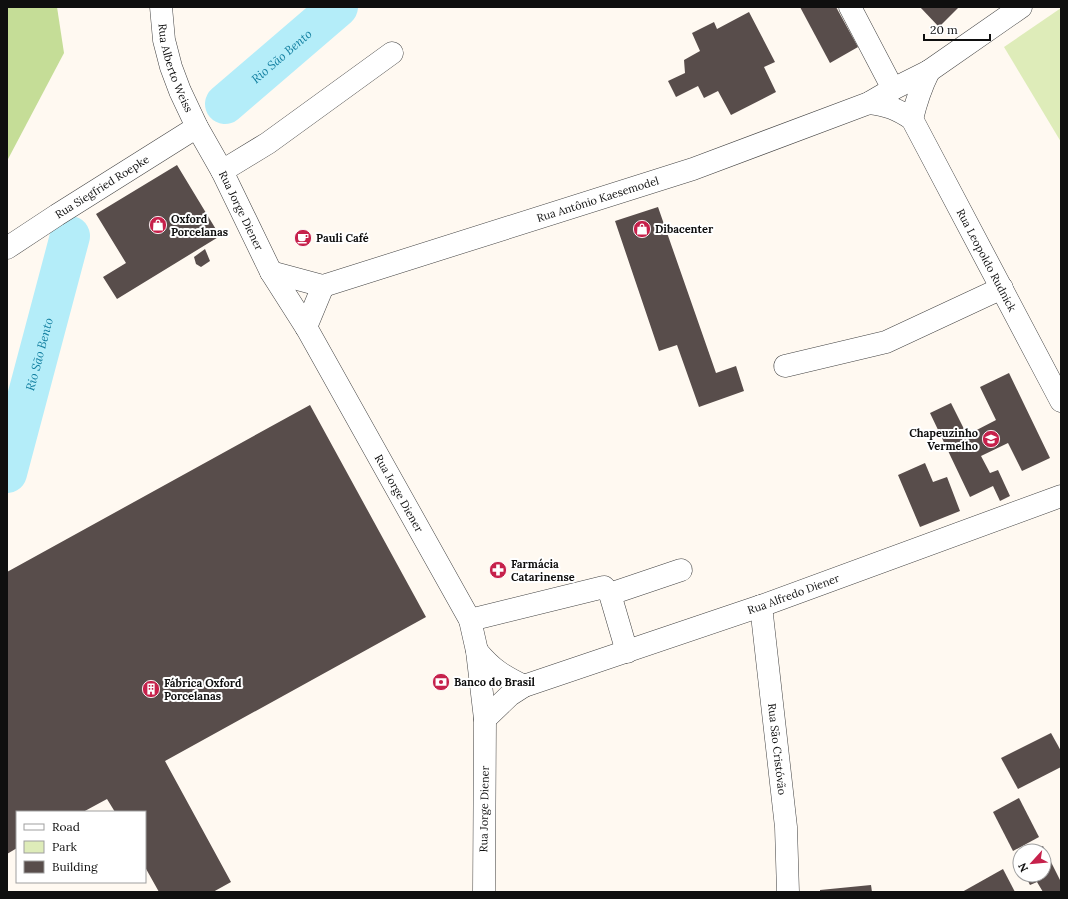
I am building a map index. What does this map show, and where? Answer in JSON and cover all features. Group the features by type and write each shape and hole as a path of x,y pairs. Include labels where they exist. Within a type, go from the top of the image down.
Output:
{"street":[{"name":"Rua Alberto Weiss","path":"161,7 164,40 171,67 180,91 197,127"},
{"path":"850,7 893,89"},
{"name":"Rua Antônio Kaesemodel","path":"323,286 693,169 869,103 893,89 929,72 1021,7"},
{"path":"222,171 268,143 392,53"},
{"name":"Rua Antônio Kaesemodel","path":"912,119 921,86 929,72"},
{"path":"869,103 884,105 899,110 912,119"},
{"name":"Rua Leopoldo Rudnick","path":"912,119 1061,401"},
{"name":"Rua Jorge Diener","path":"197,127 222,171 271,272 306,327 470,620 477,651 485,719 484,892"},
{"name":"Rua Siegfried Roepke","path":"7,248 197,127"},
{"path":"271,272 323,286 306,327"},
{"path":"785,366 886,342 1002,288"},
{"name":"Rua Alfredo Diener","path":"485,719 510,695 524,686 761,606 1061,496"},
{"path":"610,594 681,570"},
{"path":"470,620 604,587 610,594 627,652"},
{"name":"Rua São Cristóvão","path":"761,606 786,827 788,892"},
{"path":"477,651 495,670 506,678 524,686"}],"green space":[{"path":"7,7 57,7 64,53 7,161"},
{"path":"1061,8 1061,142 1004,47"}],"building":[{"path":"800,7 836,7 858,47 830,63"},
{"path":"920,7 959,7 939,27"},
{"path":"749,12 775,62 764,67 776,92 731,115 718,91 704,98 698,86 676,97 668,81 685,73 684,60 700,51 692,33 714,22 717,29"},
{"name":"Oxford Porcelanas","path":"177,165 220,236 117,299 103,277 126,263 96,214"},
{"path":"658,207 716,373 736,366 744,391 699,407 677,345 659,351 615,221"},
{"path":"205,249 210,261 201,267 196,264 194,257"},
{"name":"Chapeuzinho Vermelho","path":"1009,373 1050,458 1022,471 1008,443 981,456 990,473 998,470 1010,496 1000,501 993,486 970,497 930,413 951,403 967,435 996,420 980,387"},
{"name":"Fábrica Oxford Porcelanas","path":"310,405 426,617 165,761 231,882 213,892 159,892 146,869 146,811 114,811 107,799 85,811 16,811 16,849 7,854 7,572"},
{"path":"925,463 933,482 947,477 960,511 920,527 898,475"},
{"path":"1051,733 1061,751 1061,767 1018,789 1001,758"},
{"path":"1019,798 1039,837 1028,843 1012,843 1012,849 993,812"},
{"path":"1052,864 1061,882 1061,892 1043,892 1038,883 1052,883"},
{"path":"1003,869 1015,892 962,892"},
{"path":"871,885 872,892 820,892 820,890"}],"waterway":[{"name":"Rio São Bento","path":"225,104 338,7"},
{"name":"Rio São Bento","path":"7,473 70,236"}],"place":[{"name":"Oxford Porcelanas","path":"158,225"},
{"name":"Dibacenter","path":"642,229"},
{"name":"Pauli Café","path":"303,238"},
{"name":"Chapeuzinho Vermelho","path":"991,439"},
{"name":"Farmácia Catarinense","path":"498,570"},
{"name":"Banco do Brasil","path":"441,682"},
{"name":"Fábrica Oxford Porcelanas","path":"151,689"}]}
